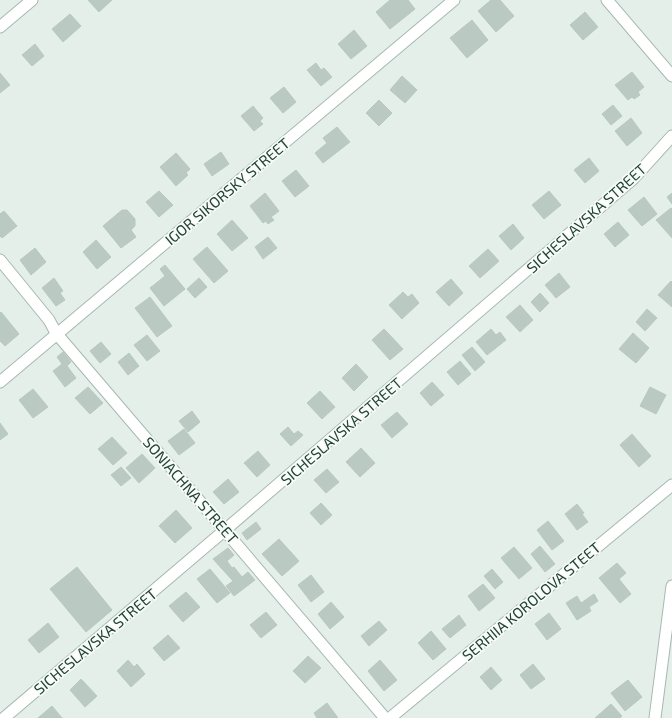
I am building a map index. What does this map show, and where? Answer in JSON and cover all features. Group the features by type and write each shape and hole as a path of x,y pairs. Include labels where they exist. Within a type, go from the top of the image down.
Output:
{"street":[{"path":"0,27 32,0"},
{"name":"IGOR SIKORSKY STREET","path":"0,382 56,333 454,0"},
{"path":"607,0 672,76"},
{"name":"SICHESLAVSKA STREET","path":"4,718 634,178 672,136"},
{"name":"SONIACHNA STREET","path":"0,260 49,320 56,333 385,718"},
{"name":"SERHIIA KOROLOVA STEET","path":"390,718 672,485"},
{"path":"655,718 672,586"}],"building":[{"path":"88,0 112,0 99,12"},
{"path":"390,0 408,0 415,9 390,29 376,12"},
{"path":"491,0 500,0 514,16 496,32 478,11"},
{"path":"585,12 598,27 583,40 570,25"},
{"path":"70,14 81,26 63,42 52,29"},
{"path":"472,20 488,40 467,58 450,38"},
{"path":"354,30 367,46 351,59 338,44"},
{"path":"35,44 44,56 32,66 22,55"},
{"path":"316,63 321,70 324,68 332,77 321,86 307,70"},
{"path":"632,72 644,87 638,92 640,95 634,99 632,97 628,100 615,85"},
{"path":"0,73 10,85 0,93"},
{"path":"402,76 417,90 405,103 390,90"},
{"path":"284,87 296,102 283,113 270,98"},
{"path":"379,100 392,113 379,126 366,113"},
{"path":"613,105 622,116 611,125 602,114"},
{"path":"253,106 263,118 260,121 263,124 254,131 241,116"},
{"path":"631,118 642,133 627,146 615,131"},
{"path":"337,127 350,142 323,163 315,153 327,143 323,138"},
{"path":"221,152 229,164 212,176 204,164"},
{"path":"176,153 190,169 186,173 188,175 176,186 160,167"},
{"path":"589,158 599,171 585,183 574,170"},
{"path":"296,170 309,186 295,197 282,181"},
{"path":"159,191 173,205 159,217 146,202"},
{"path":"549,191 561,205 544,219 532,205"},
{"path":"265,193 279,211 271,217 274,220 268,224 266,221 263,223 250,206"},
{"path":"672,193 672,204 667,197"},
{"path":"644,197 657,214 642,226 628,210"},
{"path":"671,208 672,209 672,238 656,220"},
{"path":"122,210 127,210 135,219 135,226 131,230 136,237 121,248 103,226"},
{"path":"4,211 17,226 2,238 0,236 0,214"},
{"path":"232,220 248,238 232,251 217,234"},
{"path":"618,222 629,235 615,247 604,234"},
{"path":"513,224 524,238 511,250 499,236"},
{"path":"268,237 277,248 263,259 255,247"},
{"path":"96,240 111,257 97,269 83,252"},
{"path":"207,247 228,271 214,283 193,259"},
{"path":"35,248 46,262 31,275 20,260"},
{"path":"488,249 499,261 480,278 469,266"},
{"path":"165,265 185,289 164,306 150,288 165,276 160,269"},
{"path":"559,273 570,287 556,298 545,285"},
{"path":"54,278 63,291 60,293 65,300 56,306 42,288"},
{"path":"199,278 207,287 195,298 187,289"},
{"path":"451,279 463,293 449,306 436,292"},
{"path":"671,281 672,282 672,307 658,295"},
{"path":"403,292 408,297 412,294 419,303 402,319 389,305"},
{"path":"540,293 549,303 540,312 531,302"},
{"path":"150,297 172,326 157,337 135,308"},
{"path":"520,305 533,320 520,332 506,317"},
{"path":"647,309 657,318 645,331 636,322"},
{"path":"1,312 19,334 5,346 0,341"},
{"path":"384,329 403,349 390,360 372,340"},
{"path":"491,329 496,335 500,332 506,340 487,355 476,342"},
{"path":"633,333 649,348 636,363 619,349"},
{"path":"147,335 160,351 147,361 134,345"},
{"path":"101,342 111,354 100,363 90,351"},
{"path":"472,347 485,362 475,371 462,355"},
{"path":"63,352 71,362 67,366 76,378 65,387 53,371 62,364 57,357"},
{"path":"129,353 139,366 128,375 118,362"},
{"path":"460,361 471,374 458,385 447,372"},
{"path":"356,364 368,377 354,391 342,378"},
{"path":"432,382 444,395 431,406 420,393"},
{"path":"88,387 103,403 90,414 75,398"},
{"path":"650,387 666,395 656,414 640,406"},
{"path":"33,389 48,407 33,418 19,400"},
{"path":"320,391 335,407 322,419 307,403"},
{"path":"192,411 200,422 188,432 179,421"},
{"path":"397,412 408,424 392,438 381,425"},
{"path":"0,423 8,434 0,440"},
{"path":"288,427 294,434 298,431 303,435 291,446 280,434"},
{"path":"184,429 195,443 179,455 168,441"},
{"path":"632,434 651,456 639,467 620,445"},
{"path":"112,437 127,453 113,465 98,449"},
{"path":"361,448 375,463 360,477 346,462"},
{"path":"258,451 270,465 257,477 244,463"},
{"path":"142,454 155,468 139,483 126,468"},
{"path":"121,467 131,478 121,486 111,475"},
{"path":"327,469 339,482 326,493 314,480"},
{"path":"228,479 239,492 224,504 213,492"},
{"path":"321,503 332,515 321,525 310,513"},
{"path":"577,504 584,513 582,514 588,522 577,530 565,514"},
{"path":"176,510 192,528 175,543 159,526"},
{"path":"548,521 564,541 552,550 537,530"},
{"path":"256,522 261,529 247,540 242,533"},
{"path":"279,539 299,561 282,576 262,554"},
{"path":"540,546 555,564 545,572 531,554"},
{"path":"514,547 532,568 519,579 501,558"},
{"path":"228,548 234,555 227,561 232,568 234,567 242,577 248,572 255,580 234,596 226,586 233,581 213,559"},
{"path":"617,563 626,573 619,579 631,594 620,603 599,578"},
{"path":"77,567 112,610 86,632 50,589"},
{"path":"210,569 230,593 217,603 197,579"},
{"path":"492,569 503,582 495,589 484,576"},
{"path":"311,575 324,592 311,602 298,585"},
{"path":"483,584 495,598 479,611 468,596"},
{"path":"186,592 200,607 183,622 169,606"},
{"path":"594,594 598,601 589,607 591,611 577,620 566,603 577,596 581,603"},
{"path":"331,602 344,617 330,629 318,614"},
{"path":"266,612 277,625 261,638 250,625"},
{"path":"549,613 561,629 547,640 535,624"},
{"path":"459,615 466,625 450,638 442,629"},
{"path":"379,621 387,630 369,646 361,636"},
{"path":"48,623 59,637 39,653 28,640"},
{"path":"431,631 446,649 433,660 418,643"},
{"path":"168,635 180,648 164,661 153,648"},
{"path":"308,656 321,668 305,683 293,671"},
{"path":"128,660 134,667 137,664 145,674 131,687 117,671"},
{"path":"380,660 397,680 384,691 368,671"},
{"path":"533,664 545,679 531,689 520,675"},
{"path":"491,667 502,680 491,690 480,677"},
{"path":"81,679 97,696 85,707 70,690"},
{"path":"628,680 642,697 625,711 611,693"},
{"path":"327,703 338,718 317,718 314,713"},
{"path":"611,704 622,716 620,718 595,718"},
{"path":"52,706 62,718 38,718"}]}
